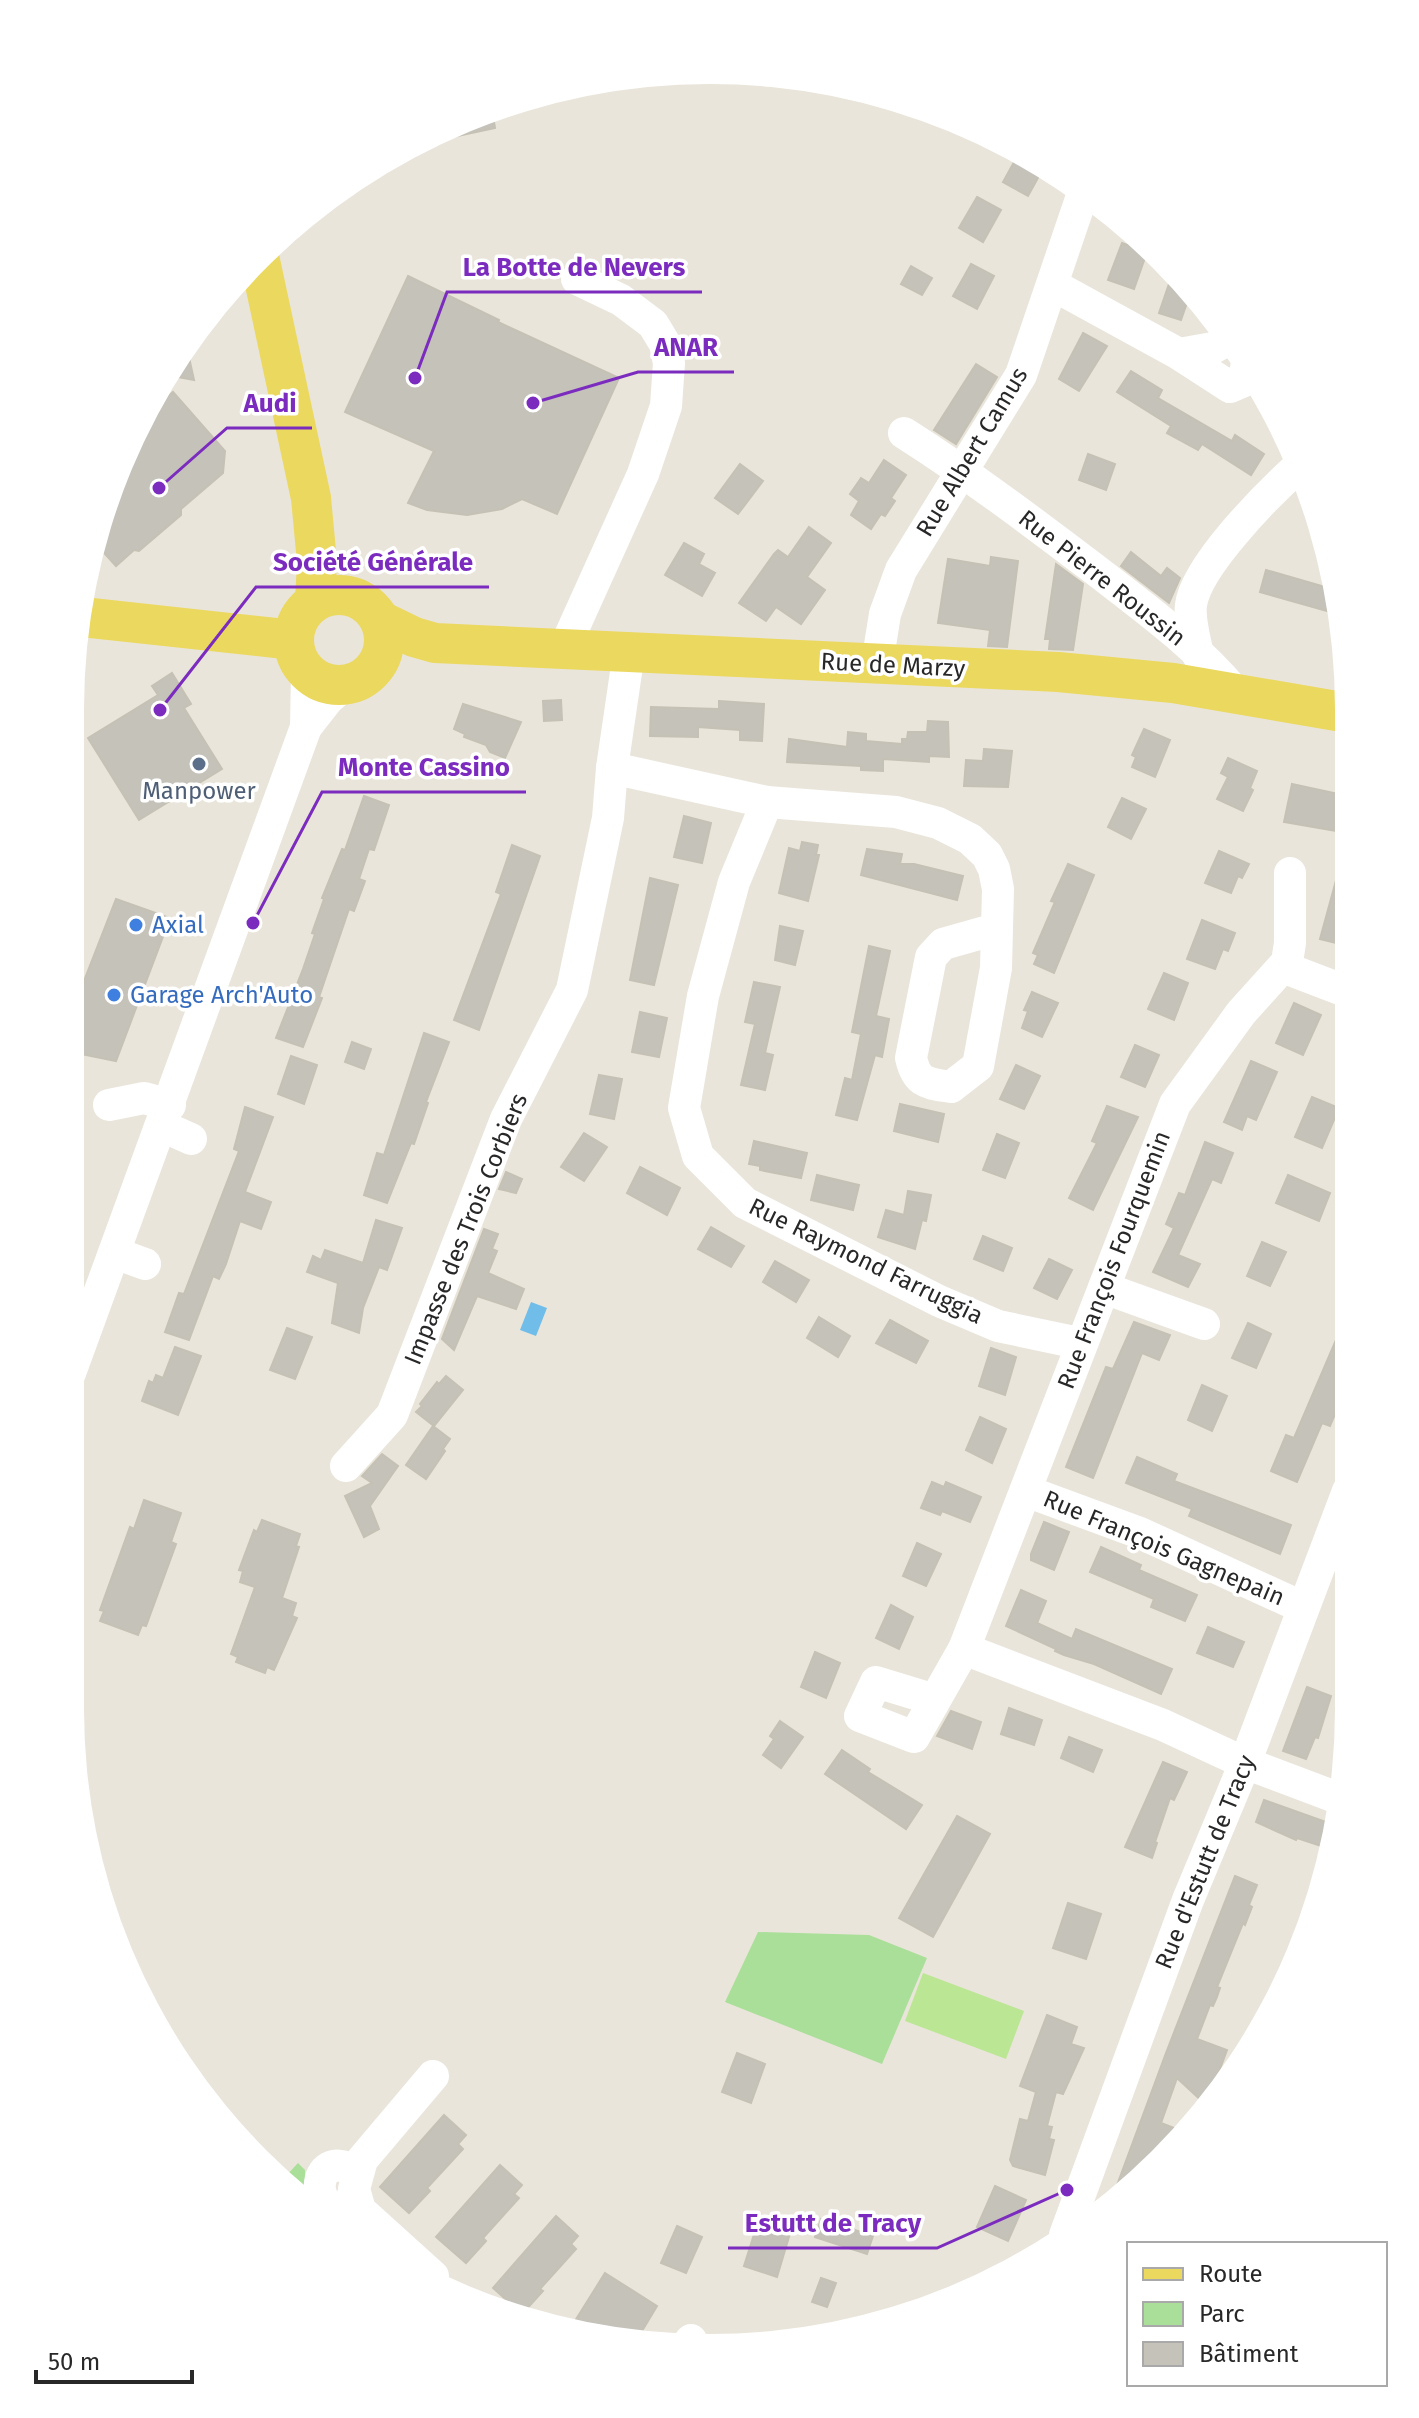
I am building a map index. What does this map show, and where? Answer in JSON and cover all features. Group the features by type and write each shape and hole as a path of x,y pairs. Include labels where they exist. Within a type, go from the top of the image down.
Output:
{"main road":[{"path":"262,272 333,598"},
{"path":"333,598 373,610 380,640 372,672 360,680 332,684 318,680 300,656 296,625 304,611 333,598"},
{"path":"91,619 300,656"},
{"name":"Rue de Marzy","path":"380,640 414,637 435,643 1058,672 1173,683 1335,711"}],"street":[{"name":"Rue Albert Camus","path":"877,664 885,614 901,570 1021,375 1079,205"},
{"path":"564,649 643,474 666,406 669,363 665,344 653,324 621,300 577,279"},
{"path":"1053,285 1179,354 1230,387 1242,382"},
{"path":"1179,354 1218,345"},
{"name":"Rue Pierre Roussin","path":"904,433 1178,616 1198,655 1235,692"},
{"path":"1178,616 1204,571 1289,476"},
{"name":"Impasse des Trois Corbiers","path":"346,1466 392,1415 506,1119 572,990 608,818 629,652"},
{"path":"300,656 306,727"},
{"path":"84,1336 115,1253 174,1123 306,727 328,699 346,684"},
{"path":"612,768 767,802 896,812 938,823 970,839 987,855 998,889 996,968 978,1066 951,1087 926,1083 915,1074 911,1058 931,957 943,944 996,929"},
{"name":"Rue Raymond Farruggia","path":"767,802 734,882 703,996 684,1108 698,1156 745,1203 939,1301 998,1326 1080,1346"},
{"path":"1290,873 1287,962 1293,971 1335,987"},
{"name":"Rue François Fourquemin","path":"935,1700 964,1649 1175,1104 1241,1013 1287,962"},
{"path":"109,1105 144,1098 174,1123"},
{"path":"115,1253 145,1264"},
{"path":"1104,1288 1204,1324"},
{"name":"Rue François Gagnepain","path":"1026,1491 1140,1533 1302,1607"},
{"name":"Rue d'Estutt de Tracy","path":"1071,2219 1188,1900 1245,1763 1335,1524"},
{"path":"964,1649 1163,1725 1245,1763 1329,1795"},
{"path":"414,2259 360,2210 356,2187 362,2160 433,2076"}],"green space":[{"path":"758,1932 869,1935 927,1958 882,2064 725,2002"},
{"path":"923,1973 1024,2011 1006,2059 905,2021"},
{"path":"298,2163 305,2170 305,2186 297,2179 290,2172"}],"water":[{"path":"531,1302 547,1308 536,1336 520,1330"}],"building":[{"path":"494,122 495,128 465,134"},
{"path":"1013,163 1038,178 1028,196 1003,182"},
{"path":"977,197 1001,210 983,242 959,228"},
{"path":"1122,243 1144,260 1134,289 1108,280"},
{"path":"971,264 994,276 977,309 953,296"},
{"path":"911,266 932,278 922,295 901,284"},
{"path":"408,276 619,378 557,514 522,499 502,509 467,515 427,510 408,503 434,451 345,412"},
{"path":"1169,285 1186,305 1181,320 1159,313"},
{"path":"1083,333 1107,346 1079,391 1059,379"},
{"path":"190,361 194,380 180,377"},
{"path":"976,364 997,377 956,444 934,430"},
{"path":"1131,371 1162,390 1158,398 1232,441 1235,435 1264,454 1251,475 1202,444 1198,450 1167,433 1171,426 1117,392"},
{"path":"173,392 225,451 223,473 181,509 181,515 116,566 104,553 117,508"},
{"path":"1088,454 1115,464 1106,490 1079,480"},
{"path":"884,460 906,475 891,498 895,501 871,529 851,515 859,501 850,494 861,478 869,483"},
{"path":"740,464 763,481 738,514 715,498"},
{"path":"809,527 831,543 807,577 825,590 801,624 776,607 766,621 739,603 774,554 778,550 788,557"},
{"path":"684,543 704,554 699,564 715,573 702,596 665,575"},
{"path":"1131,552 1161,576 1167,568 1180,578 1169,603 1121,566"},
{"path":"991,557 1018,561 1007,647 988,646 990,630 938,623 948,559 990,566"},
{"path":"1056,564 1083,584 1073,650 1049,649 1050,639 1045,639"},
{"path":"1266,570 1323,586 1327,611 1260,592"},
{"path":"172,673 191,704 184,708 222,769 139,820 88,738 158,695 152,686"},
{"path":"561,700 562,720 544,721 543,701"},
{"path":"719,701 764,704 762,741 740,740 740,730 698,727 698,737 650,736 651,707 719,709"},
{"path":"463,704 521,722 505,758 454,729"},
{"path":"928,721 948,722 949,757 929,756 929,762 883,759 883,771 861,770 861,766 787,762 789,739 847,747 848,732 866,734 866,741 902,744 908,732 927,732"},
{"path":"1144,729 1170,740 1155,777 1132,767 1136,757 1132,755"},
{"path":"984,749 1012,751 1008,787 964,786 966,760 983,761"},
{"path":"1228,758 1257,771 1250,788 1253,790 1243,811 1217,799 1228,777 1221,773"},
{"path":"1292,784 1335,793 1335,831 1284,822"},
{"path":"364,796 389,805 374,850 369,849 359,879 365,881 354,911 349,909 319,997 322,998 303,1047 276,1038 315,934 312,933 322,898 342,849 345,850"},
{"path":"1122,798 1146,809 1131,839 1108,827"},
{"path":"684,816 711,823 702,863 674,857"},
{"path":"802,842 818,845 816,855 819,855 808,901 779,893 789,848 800,851"},
{"path":"512,845 540,856 479,1030 454,1020 501,894 496,892"},
{"path":"867,849 902,854 900,864 914,864 963,876 957,900 861,875"},
{"path":"1219,851 1249,864 1242,878 1238,876 1231,893 1205,883"},
{"path":"1068,864 1094,875 1054,973 1034,964 1038,955 1033,953"},
{"path":"650,878 678,885 654,985 630,980"},
{"path":"1335,884 1335,943 1320,939"},
{"path":"116,899 170,918 116,1061 84,1055 84,981"},
{"path":"1202,920 1235,933 1228,951 1223,949 1215,969 1187,959"},
{"path":"780,926 803,931 795,965 775,960"},
{"path":"869,946 890,951 876,1016 889,1019 882,1057 875,1055 857,1120 836,1115 845,1078 852,1080 861,1034 852,1032"},
{"path":"1164,973 1188,983 1174,1020 1148,1009"},
{"path":"754,982 780,987 765,1053 773,1055 765,1090 741,1085 755,1024 745,1022"},
{"path":"1032,992 1058,1003 1042,1037 1022,1028 1028,1011 1024,1010"},
{"path":"1294,1003 1321,1015 1303,1055 1276,1043"},
{"path":"640,1012 667,1018 659,1057 632,1052"},
{"path":"424,1033 449,1042 414,1144 411,1143 387,1203 364,1195 377,1153 384,1155"},
{"path":"352,1042 371,1049 364,1069 345,1062"},
{"path":"1135,1045 1159,1055 1145,1087 1121,1077"},
{"path":"291,1056 317,1065 304,1104 278,1094"},
{"path":"1251,1061 1277,1072 1256,1120 1247,1116 1242,1130 1224,1122"},
{"path":"1016,1065 1040,1076 1024,1109 1000,1099"},
{"path":"599,1075 622,1079 614,1119 590,1114"},
{"path":"1312,1097 1335,1106 1335,1117 1322,1148 1295,1137"},
{"path":"900,1104 944,1114 938,1142 894,1131"},
{"path":"1107,1106 1138,1117 1093,1210 1069,1198 1097,1143 1092,1141"},
{"path":"245,1107 273,1117 245,1192 271,1202 261,1229 240,1221 226,1264 219,1279 213,1276 189,1340 165,1332 179,1293 184,1294 239,1151 234,1149"},
{"path":"584,1133 607,1147 584,1181 561,1167"},
{"path":"997,1134 1019,1143 1005,1178 983,1170"},
{"path":"754,1141 807,1153 801,1178 760,1170 760,1166 749,1164"},
{"path":"1205,1142 1233,1153 1221,1183 1212,1179 1178,1255 1200,1264 1188,1287 1153,1272 1174,1228 1166,1224 1179,1193 1185,1195"},
{"path":"640,1167 680,1188 667,1215 627,1193"},
{"path":"506,1172 522,1179 516,1193 499,1189"},
{"path":"817,1175 859,1185 853,1210 811,1200"},
{"path":"1288,1175 1330,1193 1319,1221 1276,1203"},
{"path":"908,1191 931,1195 926,1221 922,1220 915,1249 878,1237 886,1210 904,1215"},
{"path":"376,1220 402,1228 387,1270 379,1267 363,1308 359,1333 332,1323 338,1283 307,1272 313,1256 321,1260 325,1250 363,1263"},
{"path":"711,1227 744,1246 731,1267 698,1249"},
{"path":"484,1229 498,1234 492,1249 497,1251 488,1273 524,1289 516,1309 477,1296 454,1350 442,1339"},
{"path":"983,1236 1012,1248 1003,1271 974,1259"},
{"path":"1262,1242 1286,1252 1270,1286 1247,1276"},
{"path":"1049,1259 1072,1270 1057,1299 1034,1288"},
{"path":"775,1261 809,1280 796,1302 763,1282"},
{"path":"819,1317 850,1336 838,1357 807,1338"},
{"path":"890,1320 928,1341 916,1363 876,1343"},
{"path":"1134,1322 1170,1335 1159,1360 1142,1353 1093,1478 1066,1467 1106,1367 1113,1369"},
{"path":"1248,1323 1271,1334 1256,1368 1232,1358"},
{"path":"287,1328 312,1337 295,1379 270,1370"},
{"path":"1335,1342 1335,1414 1330,1426 1322,1423 1297,1482 1271,1471 1286,1435 1294,1438"},
{"path":"175,1347 201,1356 178,1415 142,1401 149,1381 153,1383 156,1375 163,1378"},
{"path":"991,1348 1016,1357 1005,1395 979,1386"},
{"path":"446,1376 463,1390 434,1426 416,1412 437,1382 439,1384"},
{"path":"1202,1385 1227,1396 1212,1431 1188,1420"},
{"path":"980,1417 1006,1429 992,1463 966,1450"},
{"path":"433,1426 450,1439 426,1479 406,1465"},
{"path":"382,1454 398,1466 370,1506 379,1529 364,1537 345,1496 372,1483 362,1476"},
{"path":"1137,1457 1177,1474 1174,1481 1291,1525 1280,1554 1189,1516 1192,1509 1126,1483"},
{"path":"932,1482 944,1487 946,1482 981,1497 970,1522 942,1511 940,1515 921,1508"},
{"path":"144,1500 181,1513 171,1542 176,1544 146,1626 142,1625 138,1635 100,1621 104,1611 100,1610 130,1527 134,1529"},
{"path":"262,1520 300,1534 296,1546 299,1547 282,1598 296,1603 292,1616 297,1618 274,1670 267,1667 265,1673 236,1662 238,1657 231,1654 255,1587 240,1582 243,1571 239,1570 254,1530 257,1532"},
{"path":"1044,1522 1069,1532 1054,1570 1031,1560"},
{"path":"917,1543 941,1554 926,1586 903,1576"},
{"path":"1101,1547 1141,1565 1139,1570 1197,1595 1185,1621 1151,1607 1154,1599 1090,1572"},
{"path":"1021,1590 1046,1601 1037,1623 1072,1639 1076,1629 1172,1669 1161,1694 1094,1664 1064,1655 1006,1626"},
{"path":"891,1605 913,1617 899,1649 876,1638"},
{"path":"1208,1627 1244,1642 1233,1667 1197,1653"},
{"path":"815,1652 840,1663 826,1698 801,1687"},
{"path":"1307,1687 1331,1696 1318,1738 1315,1737 1306,1759 1283,1751"},
{"path":"1009,1708 1042,1720 1034,1745 1001,1734"},
{"path":"951,1711 981,1722 972,1749 937,1736"},
{"path":"780,1721 803,1737 781,1768 763,1755 774,1739 770,1736"},
{"path":"1069,1737 1102,1750 1093,1772 1061,1758"},
{"path":"842,1750 870,1769 868,1772 922,1805 906,1829 825,1774"},
{"path":"1163,1762 1187,1772 1174,1800 1170,1798 1152,1858 1125,1847"},
{"path":"1264,1800 1325,1821 1320,1846 1296,1840 1256,1822"},
{"path":"957,1816 990,1834 933,1937 899,1918"},
{"path":"1235,1876 1257,1885 1245,1925 1243,1923 1217,1987 1220,1988 1217,1997 1213,2006 1210,2005 1197,2039 1227,2050 1219,2071 1199,2098 1177,2078 1161,2123 1174,2128 1118,2182"},
{"path":"1068,1903 1101,1914 1086,1959 1053,1948"},
{"path":"1047,2015 1077,2027 1071,2044 1084,2048 1063,2094 1056,2092 1047,2126 1052,2127 1049,2139 1054,2140 1045,2175 1013,2166 1010,2160 1020,2119 1028,2121 1036,2092 1020,2086"},
{"path":"737,2053 765,2064 751,2103 722,2092"},
{"path":"444,2115 466,2135 458,2144 463,2149 409,2213 380,2187"},
{"path":"500,2165 522,2185 514,2194 519,2198 483,2238 486,2241 466,2263 436,2237"},
{"path":"995,2186 1026,2200 1008,2241 977,2227"},
{"path":"556,2216 578,2236 571,2244 576,2249 540,2289 543,2291 528,2307 507,2301 493,2288"},
{"path":"821,2219 873,2236 867,2254 815,2237"},
{"path":"773,2223 791,2230 777,2277 744,2266 757,2225 771,2230"},
{"path":"677,2226 702,2237 686,2273 661,2263"},
{"path":"605,2273 657,2306 642,2330 576,2319"},
{"path":"821,2278 836,2283 827,2307 812,2302"}],"place":[{"name":"La Botte de Nevers","path":"415,378"},
{"name":"ANAR","path":"533,403"},
{"name":"Audi","path":"159,488"},
{"name":"Société Générale","path":"160,710"},
{"name":"Manpower","path":"199,764"},
{"name":"Monte Cassino","path":"253,923"},
{"name":"Axial","path":"136,925"},
{"name":"Garage Arch'Auto","path":"114,995"},
{"name":"Estutt de Tracy","path":"1067,2190"}]}
